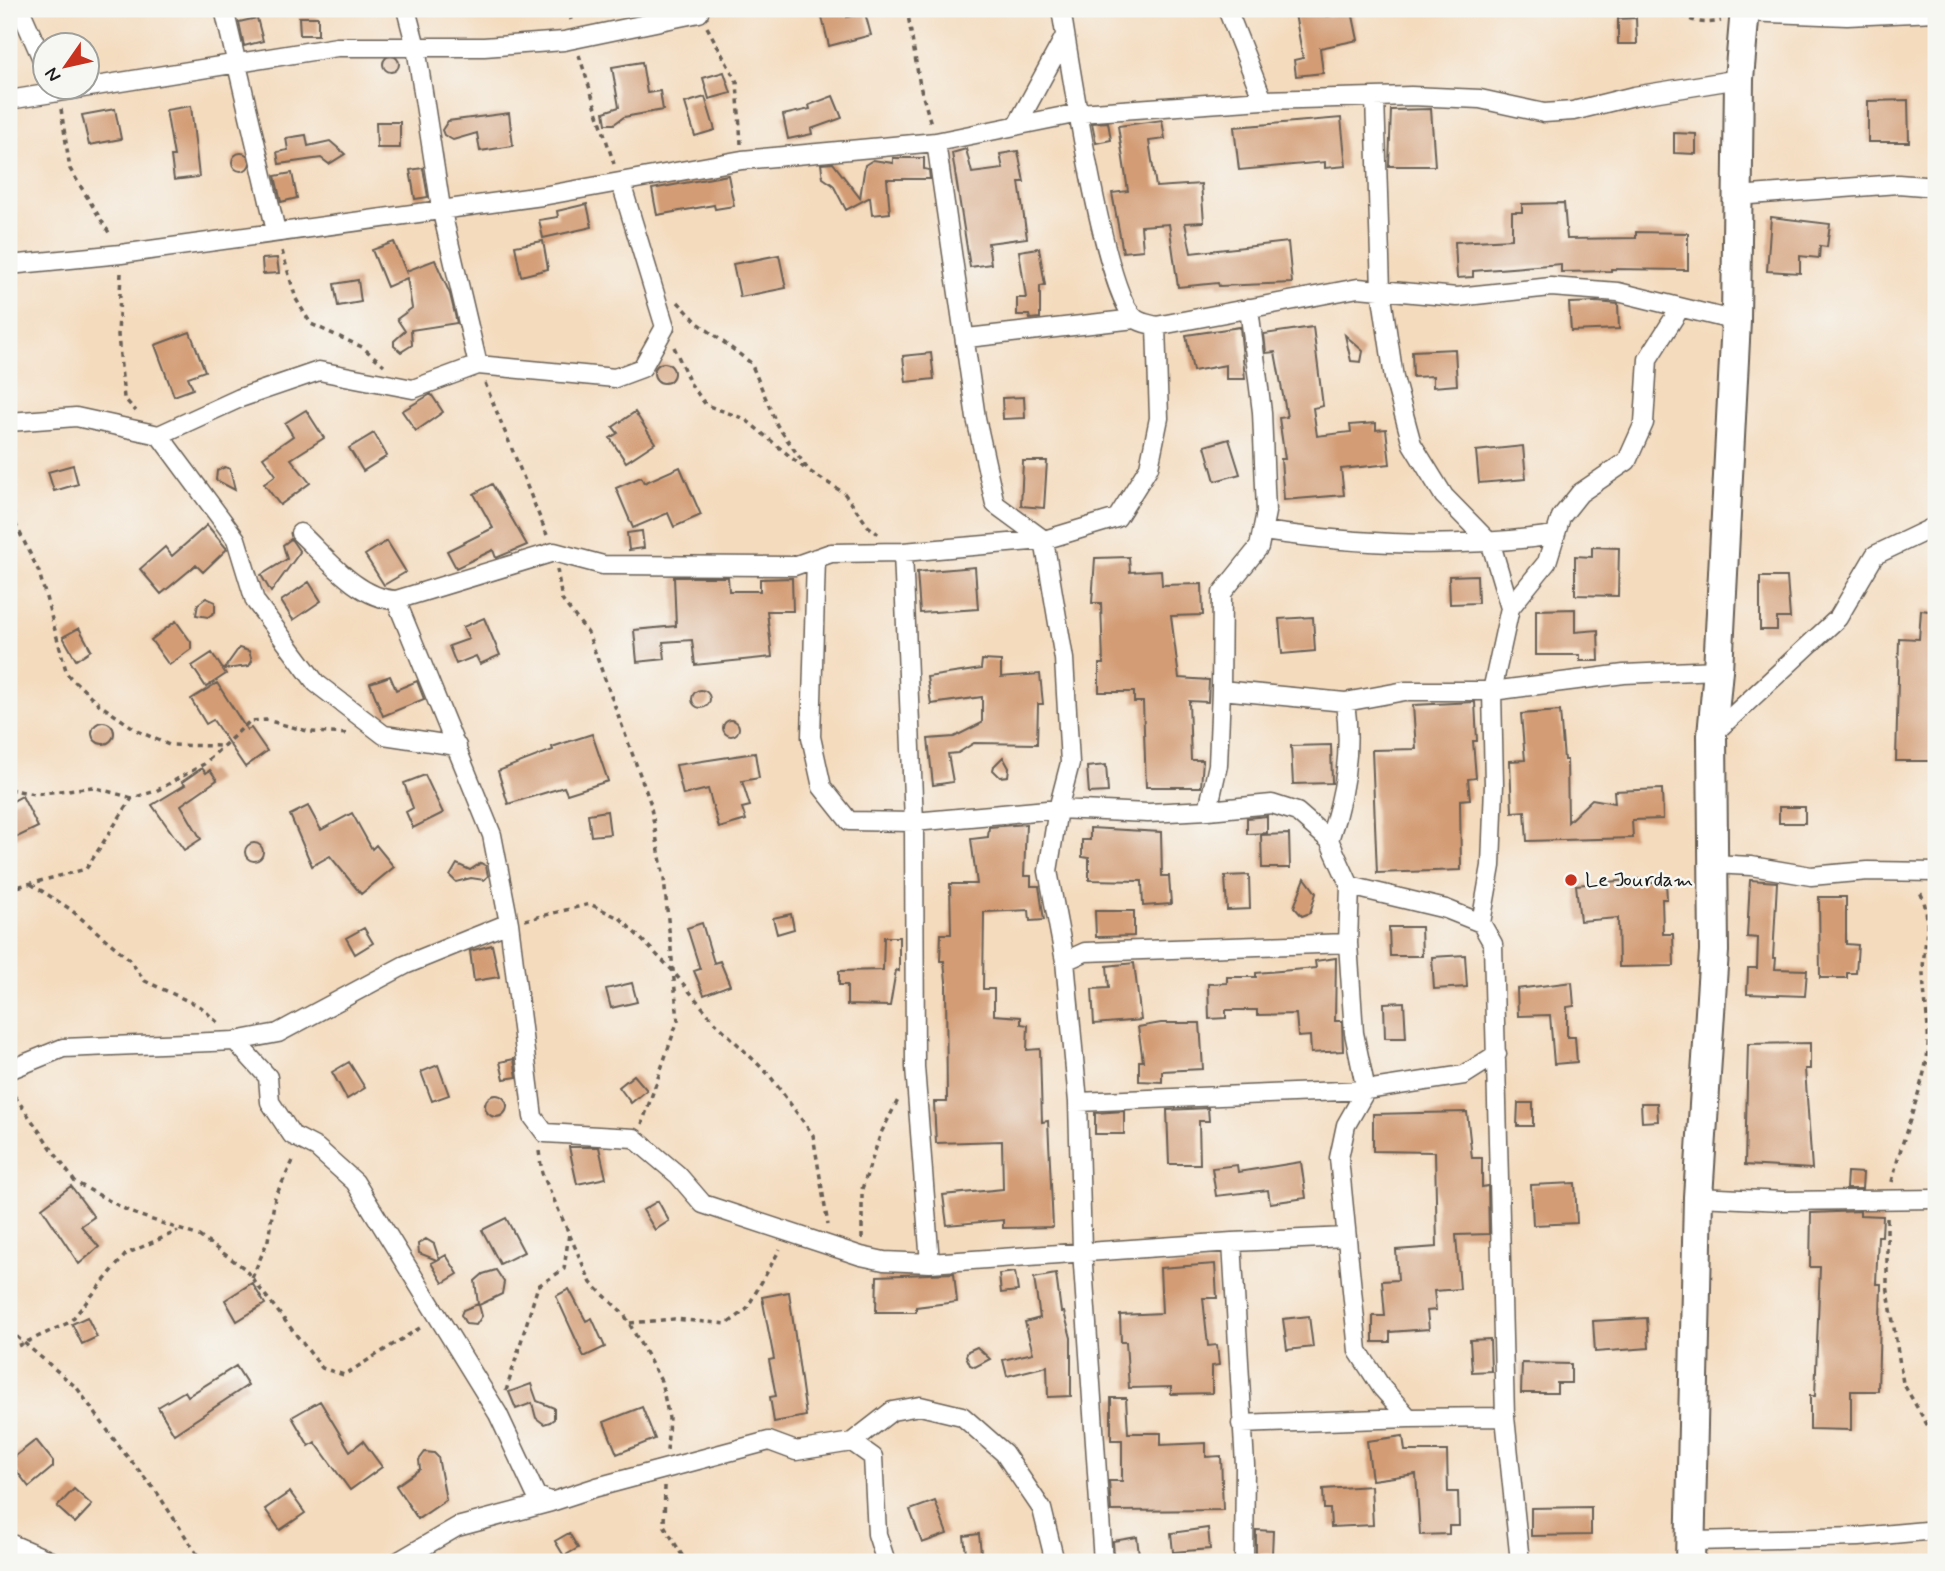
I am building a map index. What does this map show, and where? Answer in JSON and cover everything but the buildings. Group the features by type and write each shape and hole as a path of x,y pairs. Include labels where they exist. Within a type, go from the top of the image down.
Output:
{"main road":[{"path":"1691,1552 1698,1197 1714,951 1712,735 1718,670 1735,321 1739,79 1745,11"}],"street":[{"path":"20,9 32,36"},
{"path":"224,9 276,231"},
{"path":"406,9 416,47 441,208 478,365"},
{"path":"1060,9 1102,241 1125,303 1135,318"},
{"path":"1227,9 1263,100"},
{"path":"102,84 337,47 484,47 574,39 699,11"},
{"path":"1745,11 1847,16 1936,12"},
{"path":"1018,123 1065,36"},
{"path":"9,265 121,254 542,196 742,160 936,142 1018,123 1079,113 1263,100 1375,97 1480,99 1544,113 1573,111 1634,96 1739,79"},
{"path":"9,100 32,96"},
{"path":"1375,97 1381,290 1394,378 1412,444 1444,496 1491,544 1510,608"},
{"path":"936,142 967,338 976,418 995,504 1044,540 1064,659 1070,763 1058,809 1048,871 1065,961 1078,1102 1082,1250 1103,1562"},
{"path":"9,422 76,417 159,435 240,398 319,370 413,389 478,365 615,378 642,368 665,327 621,183"},
{"path":"1737,196 1898,184 1936,187"},
{"path":"967,338 1135,318 1156,326 1358,288 1457,297 1551,287 1618,292 1679,310 1735,321"},
{"path":"1208,810 1218,765 1222,593 1259,547 1266,512 1262,412 1250,308"},
{"path":"1481,923 1491,866 1494,785 1492,691 1510,608 1547,562 1561,517 1580,493 1627,461 1644,423 1648,359 1679,310"},
{"path":"300,533 354,583 383,600 396,600 554,552 603,565 794,566 831,553 902,552 1044,540 1117,518 1149,467 1158,418 1156,326"},
{"path":"159,435 236,539 255,601 316,683 384,735 457,746"},
{"path":"1712,735 1838,618 1875,555 1936,526"},
{"path":"1263,531 1383,545 1491,544 1555,535"},
{"path":"902,552 914,822 915,1067 930,1263"},
{"path":"816,558 811,737 822,787 849,821 914,822 1058,809 1147,813 1272,804 1297,812 1329,840 1350,886 1348,943 1354,1033 1366,1090 1346,1125 1339,1158 1358,1351 1382,1388 1409,1418"},
{"path":"396,600 492,835 509,923 533,1117 545,1133 634,1138 678,1175 703,1204 884,1261 930,1263 1082,1250 1347,1237"},
{"path":"1221,690 1345,702 1405,691 1492,691 1624,674 1718,670"},
{"path":"1329,840 1342,803 1347,765 1350,734 1345,702"},
{"path":"1713,864 1751,866 1811,876 1868,871 1936,872"},
{"path":"1350,886 1446,909 1481,923 1493,944 1505,1417 1520,1562"},
{"path":"9,1070 63,1048 234,1041 278,1032 405,965 509,923"},
{"path":"1065,961 1085,952 1348,943"},
{"path":"234,1041 268,1077 270,1102 292,1135 317,1148 355,1182 498,1414 536,1495 551,1502"},
{"path":"1078,1102 1366,1090 1464,1075 1497,1054"},
{"path":"1698,1197 1887,1201 1936,1199"},
{"path":"1232,1242 1245,1465 1244,1562"},
{"path":"397,1562 457,1527 769,1441 796,1451 852,1442 892,1411 920,1406 962,1416 1004,1453 1042,1509 1055,1562"},
{"path":"1241,1424 1505,1417"},
{"path":"852,1442 873,1457 877,1534 887,1562"},
{"path":"1691,1552 1936,1530"},
{"path":"14,1547 53,1562"}],"path":[{"path":"568,9 603,139 621,183"},
{"path":"906,9 920,86 936,142"},
{"path":"1673,9 1689,21 1708,24 1735,19 1745,11"},
{"path":"699,11 737,82 742,160"},
{"path":"276,231 296,299 311,324 362,347 413,389"},
{"path":"674,298 698,323 751,363 777,425 809,471"},
{"path":"665,327 690,383 706,405 745,419 778,449 844,493 868,526 902,552"},
{"path":"478,365 554,552 562,600 589,633 650,802 664,879 678,1020 649,1110 634,1138"},
{"path":"9,494 16,525 39,572 67,674 100,705 138,731 169,745 223,746"},
{"path":"9,789 34,794 93,787 132,798 156,791 204,764 250,721 267,720 311,732 384,735"},
{"path":"9,889 86,869 132,798"},
{"path":"1909,871 1928,907 1923,973 1928,1002 1926,1063 1902,1136 1887,1201 1887,1285 1903,1383 1936,1440"},
{"path":"31,884 70,909 128,959 145,981 201,1007 234,1041"},
{"path":"509,923 590,904 621,919 671,968 712,1019 770,1076 813,1135 824,1212 835,1247"},
{"path":"861,1255 862,1189 881,1133 915,1067"},
{"path":"9,1088 75,1182 132,1213 200,1236 244,1268 322,1368 344,1375 440,1316"},
{"path":"533,1117 542,1172 591,1283 624,1314 661,1381 670,1418 664,1525 686,1562"},
{"path":"252,1278 268,1240 275,1197 296,1155 292,1135"},
{"path":"9,1350 70,1322 126,1254 180,1230"},
{"path":"498,1414 538,1286 565,1269 569,1231"},
{"path":"630,1323 674,1319 727,1324 746,1310 791,1233"},
{"path":"9,1330 78,1388 121,1449 156,1491 202,1562"}],"place":[{"name":"Le Jourdam","path":"1571,880"}]}
